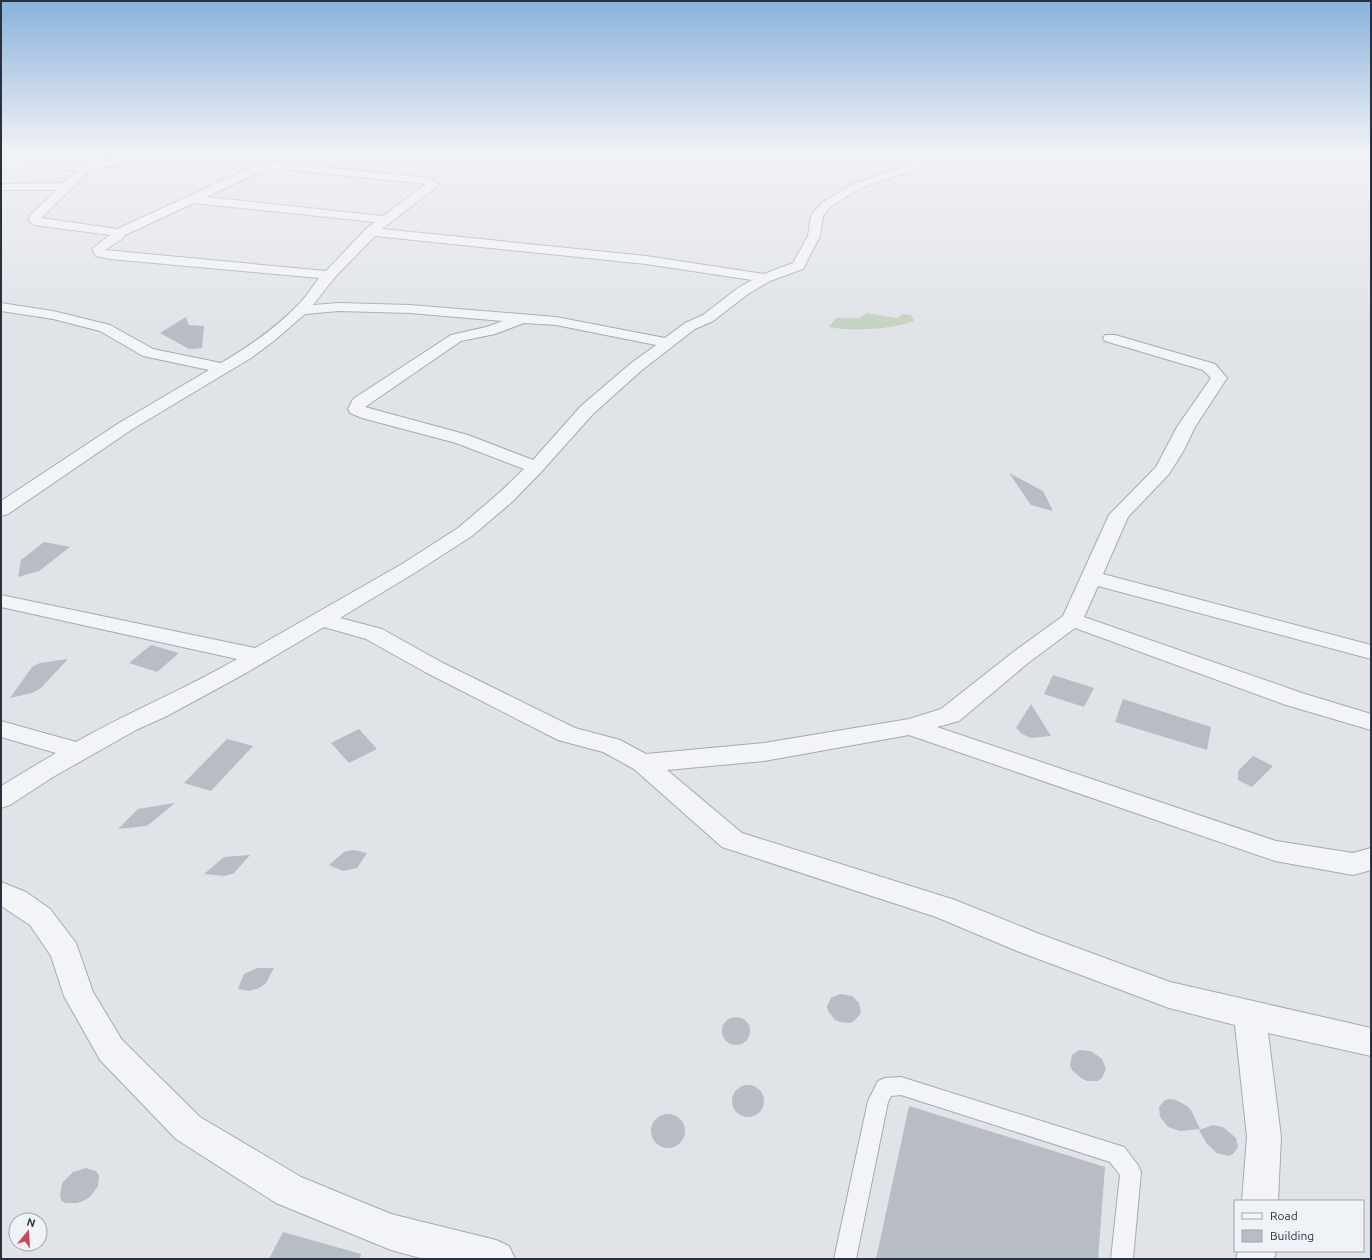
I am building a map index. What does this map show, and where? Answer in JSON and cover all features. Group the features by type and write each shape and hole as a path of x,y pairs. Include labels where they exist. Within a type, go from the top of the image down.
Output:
{"street":[{"path":"41,211 34,218 35,221 119,233"},
{"path":"167,211 119,233 118,236 98,249 101,253 329,275"},
{"path":"302,211 387,220"},
{"path":"1,510 166,400 224,368 269,338 301,310 329,275 370,232 387,220 395,211"},
{"path":"1,798 79,751 238,668 409,568 465,532 506,497 536,467 586,410 636,367 690,326 708,318 743,291 765,278 798,266 814,236 817,215 821,211"},
{"path":"370,232 646,260 765,278"},
{"path":"1,307 53,315 105,328 148,353 224,368"},
{"path":"301,310 339,307 410,309 523,318 556,321 669,343"},
{"path":"523,318 490,331 456,338 359,403 356,409 368,414 462,439 536,467"},
{"path":"643,763 764,752 910,727 950,715 1072,620 1120,515 1163,470 1186,427 1219,378 1209,366 1110,338"},
{"path":"1092,578 1371,652"},
{"path":"1,601 257,656"},
{"path":"321,619 374,634 433,668 567,734 611,746 643,763 732,840 945,908 1027,942 1169,995 1371,1042"},
{"path":"1072,620 1294,699 1371,722"},
{"path":"910,727 1275,851 1353,864 1371,859"},
{"path":"1,730 79,751"},
{"path":"1,893 16,900 40,917 65,952 79,996 110,1050 188,1128 289,1190 391,1232 496,1259"},
{"path":"1250,1015 1264,1137 1260,1200"}],"lane":[{"path":"845,1259 878,1101 885,1087 901,1086 1117,1154 1131,1172 1122,1259"}],"green space":[{"path":"867,313 897,318 902,314 911,315 914,321 895,326 872,329 838,329 829,327 836,318 859,318"}],"building":[{"path":"186,317 189,325 204,326 202,348 189,349 160,333"},
{"path":"1009,473 1043,491 1053,511 1031,505"},
{"path":"44,542 70,547 39,571 18,577 21,560"},
{"path":"151,645 179,653 157,672 129,663"},
{"path":"68,659 40,689 32,693 10,698 32,667 40,663"},
{"path":"1053,675 1094,688 1084,707 1044,694"},
{"path":"1123,699 1211,727 1207,750 1115,722"},
{"path":"1031,704 1051,736 1031,738 1022,734 1016,728"},
{"path":"359,729 377,749 349,763 331,743"},
{"path":"227,739 253,746 211,791 184,783"},
{"path":"1253,756 1273,766 1252,787 1238,780 1238,771"},
{"path":"175,803 147,826 118,829 138,809"},
{"path":"353,850 367,853 357,868 343,871 329,865 344,852"},
{"path":"250,855 234,873 225,876 204,874 224,857"},
{"path":"257,968 274,968 266,983 259,988 250,991 238,989 244,974"},
{"path":"840,994 852,996 859,1003 861,1013 851,1023 835,1020 828,1011 827,1006 831,998"},
{"path":"736,1017 746,1021 750,1031 746,1041 736,1045 726,1041 722,1031 726,1021"},
{"path":"1079,1050 1091,1051 1102,1059 1106,1069 1102,1078 1098,1081 1087,1081 1072,1070 1070,1065 1072,1055"},
{"path":"748,1085 759,1090 764,1101 759,1112 748,1117 737,1112 732,1101 737,1090"},
{"path":"1165,1100 1176,1100 1191,1110 1200,1129 1180,1131 1168,1127 1160,1117 1159,1107"},
{"path":"909,1106 1105,1167 1098,1259 876,1259"},
{"path":"668,1114 680,1119 685,1131 680,1143 668,1148 656,1143 651,1131 656,1119"},
{"path":"1213,1125 1223,1127 1236,1138 1238,1147 1233,1154 1228,1156 1217,1153 1207,1144 1199,1130"},
{"path":"86,1168 96,1171 99,1175 98,1186 90,1197 83,1201 77,1203 65,1203 61,1200 60,1195 62,1183 73,1172"},
{"path":"283,1232 361,1254 360,1259 269,1259"}]}
